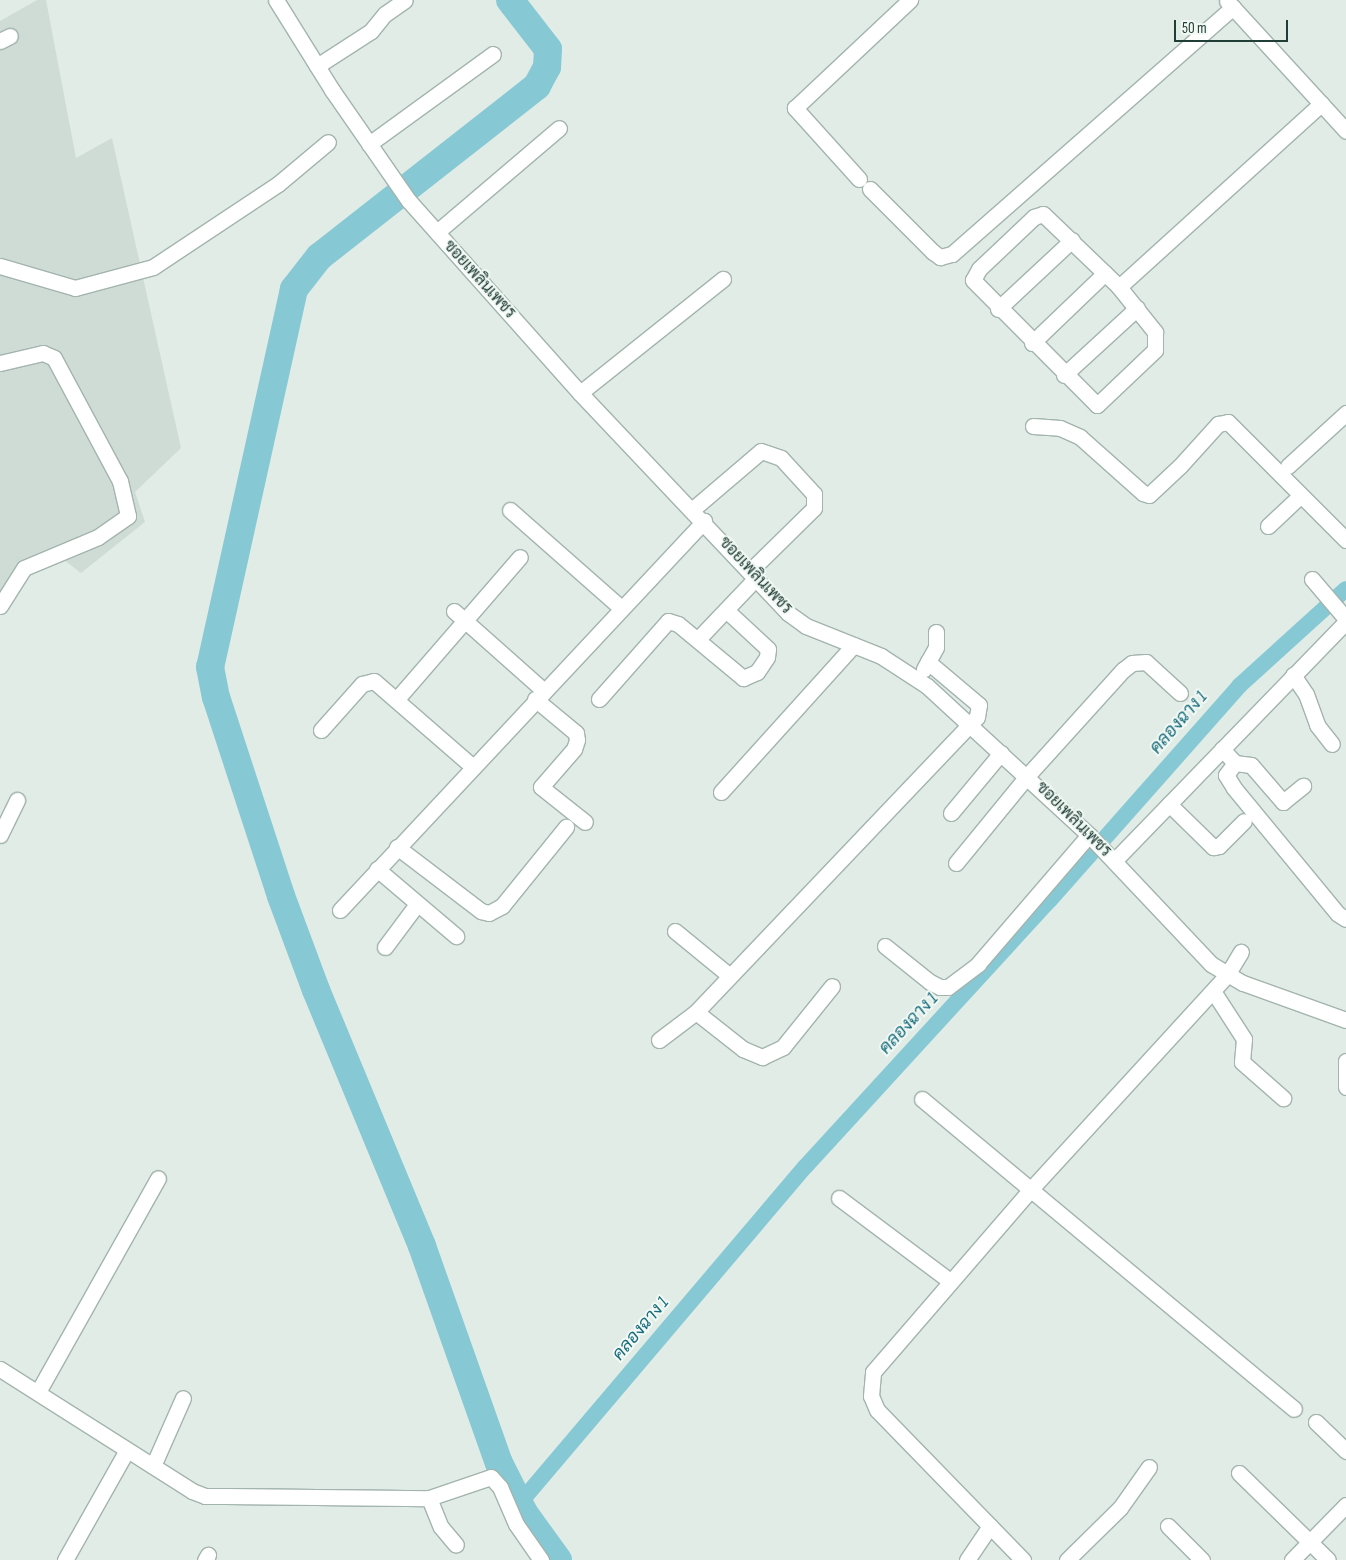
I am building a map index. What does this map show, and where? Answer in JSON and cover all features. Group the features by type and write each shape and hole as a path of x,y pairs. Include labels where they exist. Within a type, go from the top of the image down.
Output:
{"street":[{"name":"ซอยเพลินเพชร","path":"276,0 384,168 409,201 580,393 693,509 788,613 806,626 881,656 917,679 1028,775 1114,861 1193,947 1227,975 1346,1020"},
{"path":"317,66 371,30 385,14 405,0"},
{"path":"910,0 795,108 865,184 940,257 952,254 1230,4 1346,131"},
{"path":"369,144 493,54"},
{"path":"1119,286 1321,104"},
{"path":"437,232 558,128"},
{"path":"0,266 75,288 153,267 278,184 328,142"},
{"path":"1043,214 1119,286 1155,332 1155,350 1100,404 1093,404 974,285 973,277 1034,217 1043,214"},
{"path":"998,309 1072,240"},
{"path":"1032,343 1106,273"},
{"path":"580,393 723,279"},
{"path":"1064,375 1137,308"},
{"path":"0,363 43,353 54,358 120,481 128,516 98,537 24,568 0,606"},
{"path":"1288,466 1346,412"},
{"path":"1033,426 1060,428 1080,437 1142,494 1149,495 1223,420 1236,427 1300,496 1346,540"},
{"path":"693,509 761,451 781,458 814,494 814,508 753,574 726,610 698,639"},
{"path":"1268,526 1300,496"},
{"path":"510,510 621,608"},
{"path":"340,910 539,694 704,521"},
{"path":"396,700 459,616 520,557"},
{"path":"1114,861 1293,675 1345,618 1331,598 1312,579"},
{"path":"600,699 668,621 678,624 698,639 743,678 757,672 767,658 768,649 726,610"},
{"path":"459,616 576,732 577,740 574,749 541,787 585,822"},
{"path":"917,679 936,647 936,632"},
{"path":"721,792 854,645"},
{"path":"956,863 1028,775 1102,690 1132,663 1140,660 1152,665 1180,693"},
{"path":"659,1040 696,1012 971,726 980,711 979,704 928,662"},
{"path":"1293,675 1306,694 1317,725 1332,744"},
{"path":"321,730 367,681 374,681 473,766"},
{"path":"1222,749 1235,762 1251,764 1283,802 1303,786"},
{"path":"951,813 1001,752"},
{"path":"1235,762 1226,775 1234,788 1338,914 1346,919"},
{"path":"0,835 17,800"},
{"path":"1169,804 1213,847 1219,846 1244,821"},
{"path":"397,847 481,911 489,913 502,906 566,827"},
{"path":"885,946 930,982 940,988 948,987 978,964 1090,836"},
{"path":"377,869 456,936"},
{"path":"385,947 417,904"},
{"path":"675,931 730,976"},
{"path":"1023,1560 890,1425 871,1396 872,1372 1031,1189 1227,975 1241,952"},
{"path":"696,1012 743,1049 762,1057 783,1047 832,986"},
{"path":"1212,991 1244,1039 1242,1062 1283,1098"},
{"path":"1346,1061 1346,1087"},
{"path":"922,1099 1294,1409"},
{"path":"38,1392 158,1178"},
{"path":"839,1198 950,1281"},
{"path":"0,1369 127,1450 205,1496 429,1498 491,1477 500,1487 516,1524 541,1560"},
{"path":"153,1466 183,1398"},
{"path":"1316,1422 1346,1451"},
{"path":"65,1560 127,1450"},
{"path":"1067,1560 1120,1508 1149,1467"},
{"path":"1239,1474 1328,1560"},
{"path":"429,1498 441,1527 456,1545"},
{"path":"1292,1560 1346,1505"},
{"path":"967,1560 990,1526"},
{"path":"1168,1526 1202,1560"}],"shaded area":[{"path":"37,0 46,0 76,158 112,138 181,448 135,492 145,522 81,573 60,557 22,570 0,610 0,21"}],"waterway":[{"path":"510,0 548,49 547,67 537,86 319,257 294,289 210,667 216,697 281,896 316,990 422,1246 499,1463 524,1513 558,1560"},
{"name":"คลองฉาง 1","path":"519,1504 805,1167 1050,900 1239,686 1346,589"}]}
